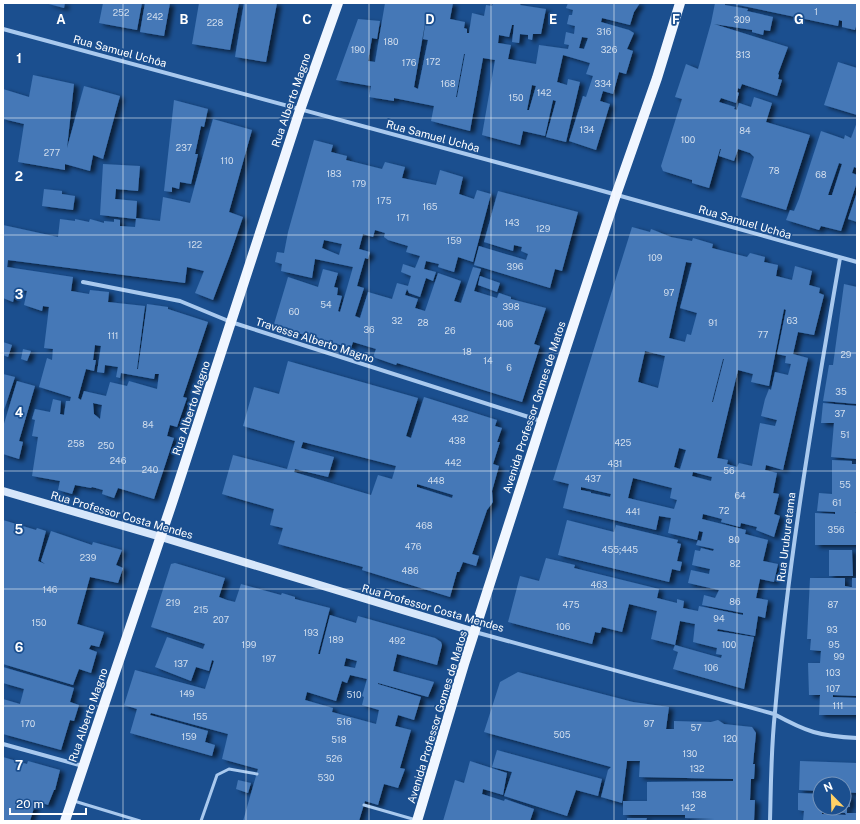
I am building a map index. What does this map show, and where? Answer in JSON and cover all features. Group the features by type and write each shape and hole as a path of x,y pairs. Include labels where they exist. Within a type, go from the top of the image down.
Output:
{"main road":[{"name":"Rua Alberto Magno","path":"65,821 161,537 300,110 338,3"},
{"name":"Avenida Professor Gomes de Matos","path":"417,821 542,421 616,195 657,78 680,3"}],"street":[{"name":"Rua Samuel Uchôa","path":"3,29 616,195 857,262"},
{"name":"Rua Uruburetama","path":"770,821 774,714 791,562 806,455 840,258"},
{"name":"Travessa Alberto Magno","path":"82,282 180,301 231,322 542,421"},
{"name":"Rua Professor Costa Mendes","path":"3,491 475,632 774,714 802,729 825,736 857,738"},
{"path":"3,744 83,766"}],"lane":[{"path":"201,821 217,775 229,769 257,774"},
{"path":"72,800 140,821"},
{"path":"364,805 417,821"}],"building":[{"path":"45,3 65,3 64,8"},
{"path":"103,3 142,3 137,30 99,23"},
{"path":"145,3 170,3 164,36 140,32"},
{"path":"199,3 239,3 230,50 192,44"},
{"path":"244,3 277,3 266,62 235,57"},
{"path":"385,3 453,3 450,19 465,22 464,28 467,29 467,33 469,33 472,13 484,16 486,5 492,6 493,3 521,3 520,5 546,9 541,34 533,34 532,40 528,39 528,35 520,34 519,43 512,42 514,25 512,25 509,37 499,35 498,43 511,45 508,59 536,64 539,45 568,49 569,45 564,44 566,32 574,34 575,26 567,24 569,15 572,15 573,10 566,8 568,3 640,3 634,12 630,25 602,18 601,22 629,30 634,33 627,49 633,51 626,74 619,72 613,94 603,91 600,101 610,104 596,150 569,141 583,96 586,97 593,76 586,74 590,63 563,55 557,82 567,85 568,79 580,82 566,142 546,137 556,101 553,100 545,136 523,131 520,145 482,135 495,60 483,58 470,131 431,121 434,106 394,98 394,101 369,97 371,86 336,80 358,19 380,21 377,39 372,38 368,61 375,62","holes":["427,12 423,39 428,40 418,89 414,87","582,37 588,38 584,49 579,48","464,54 465,54 457,97","532,85 536,86 529,110 527,110"]},
{"path":"715,3 725,3 725,5 748,9 747,11 773,17 770,31 764,30 763,35 752,32 752,30 714,24 788,47 778,74 778,79 782,80 777,96 742,84 740,89 738,88 737,92 739,93 736,103 721,98 719,102 735,107 734,109 737,110 739,103 751,107 754,97 772,103 766,122 810,135 786,210 741,197 754,157 750,153 738,149 734,161 719,156 720,149 709,188 692,183 692,180 663,171 661,166 682,99 675,97 686,64 698,69"},
{"path":"729,3 857,3 857,23 855,30 842,27 842,21 839,20 838,26"},
{"path":"838,62 857,68 857,115 824,105"},
{"path":"33,75 74,84 67,148 84,86 120,96 103,159 93,155 90,171 65,164 65,170 18,162 24,124 3,119 3,89 29,97"},
{"path":"174,100 208,109 204,127 201,126 195,154 198,154 191,184 180,182 179,189 172,187 172,192 164,191"},
{"path":"213,119 252,130 229,212 243,217 213,300 195,293 204,271 187,267 185,283 8,260 7,267 73,277 71,291 89,294 90,290 109,292 108,302 145,306 137,369 147,304 168,307 168,309 208,322 183,397 187,398 177,427 170,425 167,436 174,438 154,499 118,488 114,498 102,494 103,490 92,487 75,485 72,494 58,490 60,481 32,476 38,437 32,436 35,420 32,419 35,409 50,412 53,399 61,401 60,414 64,415 66,401 70,401 71,397 39,387 47,358 52,360 53,349 44,348 49,307 43,306 42,311 24,305 27,291 16,289 13,302 3,298 3,225 58,237 60,219 75,221 75,219 89,222 90,219 104,223 104,221 114,222 114,219 120,220 120,226 135,227 136,219 100,215 103,164 140,166 138,191 116,189 115,199 137,201 136,218 160,221 163,197 190,203","holes":["95,345 101,346 97,372 104,373 105,365 118,367 116,377 120,378 121,373 154,379 155,374 159,374 157,389 129,381 127,386 110,382 106,396 84,391 81,400 78,398 86,369 94,371 96,360 93,360","93,403 102,405 100,419 94,414"]},
{"path":"857,122 857,168 854,167 852,173 857,175 857,182 841,231 821,226 819,230 786,220 790,210 794,211 799,199 821,131 844,139 845,135 851,138","holes":["839,163 842,164 832,195 828,195"]},
{"path":"314,140 333,145 331,152 347,156 346,160 382,169 385,162 405,167 402,178 436,185 440,170 463,177 459,194 474,199 477,190 491,194 473,262 458,257 454,272 438,267 439,264 426,261 424,269 436,272 433,281 426,278 420,297 409,293 407,289 405,295 418,299 415,308 425,311 438,273 461,281 454,301 461,303 473,267 481,269 474,291 497,298 499,293 511,297 511,299 546,308 534,344 540,346 522,402 373,357 376,349 353,342 351,348 290,331 291,329 274,324 288,277 318,287 323,269 338,273 334,287 338,288 337,295 342,296 338,311 340,312 353,267 315,259 312,278 281,271 282,264 275,262 277,252 284,253 288,232","holes":["375,230 385,233 384,237 388,240 408,246 406,252 420,256 415,268 403,264 401,272 411,276 408,286 397,283 392,299 368,292 360,318 355,316 364,288 357,286 365,258 368,259 370,252 359,249 363,234 373,237","324,240 342,244 339,255 322,248"]},
{"path":"44,189 62,191 62,194 75,196 73,210 42,206"},
{"path":"498,191 578,212 562,271 555,269 550,288 474,265 479,246 526,260 528,254 521,251 522,247 514,245 513,251 484,242"},
{"path":"857,192 857,222 848,219"},
{"path":"632,227 650,232 651,229 671,237 692,241 693,238 713,244 712,248 747,257 750,253 765,257 764,262 778,265 776,276 792,280 795,266 812,271 809,285 820,288 819,293 824,295 814,335 798,332 793,354 808,358 783,470 766,465 765,470 777,473 773,493 779,494 774,514 780,516 774,537 756,530 757,527 741,523 740,527 721,522 722,519 703,514 702,519 746,530 745,534 768,540 763,561 778,564 774,582 760,579 756,598 768,600 765,618 758,616 755,636 718,629 717,631 754,637 744,689 673,669 678,652 673,650 675,645 651,639 657,611 629,604 622,632 602,627 600,633 595,632 592,644 508,622 520,576 539,581 546,558 575,565 574,568 659,589 657,598 677,603 677,599 684,601 683,608 698,611 699,606 743,615 743,613 702,605 704,595 715,598 719,590 688,583 691,570 709,574 710,569 692,565 695,550 700,551 701,548 713,551 714,549 696,545 698,540 701,541 703,532 699,531 697,540 668,533 671,518 659,516 656,530 563,508 569,484 553,480","holes":["686,262 692,263 680,308 697,313 691,335 687,334 685,342 669,338","784,309 786,310 777,354 786,356 785,363 791,364 788,375 775,372 771,390 769,389 765,399 761,416 777,420 775,426 760,423 752,466 739,463 737,467 727,464 728,460 717,458 738,370 753,374 751,382 769,386","645,351 665,356 658,388 638,382","724,359 713,402 712,402","679,448 686,450 680,469 674,467","693,472 712,477 711,481 692,476","633,478 672,488 670,498 677,500 674,509 628,498","581,487 611,494 610,497 581,490","680,621 695,624 693,642 717,648 716,654 722,655 721,658 675,645"]},
{"path":"480,276 500,283 497,292 478,285"},
{"path":"844,284 857,287 857,404 823,401 829,365 833,365"},
{"path":"3,342 12,345 8,357 3,355"},
{"path":"23,349 31,351 27,361 21,359"},
{"path":"288,361 418,398 406,436 411,438 424,397 497,420 495,426 502,428 497,442 500,442 493,464 499,466 492,491 493,502 487,510 472,554 479,556 476,566 463,562 459,572 457,572 450,597 362,570 363,567 278,544 283,528 270,525 274,509 222,494 233,455 287,469 295,441 243,426 254,387 279,394","holes":["303,442 396,466 392,479 378,475 371,495 294,472 295,469 328,477 334,457 301,448","417,484 453,495 452,498 417,487"]},
{"path":"3,374 15,377 3,413"},
{"path":"17,381 35,386 19,441 23,442 19,459 3,454 3,427"},
{"path":"823,403 857,406 857,459 831,457 834,423 821,423"},
{"path":"832,460 852,461 852,464 857,464 857,512 855,512 857,513 857,545 815,545 815,513 835,514 835,512 817,511 819,493 832,494"},
{"path":"3,520 36,530 37,528 46,531 38,561 45,564 41,561 51,531 92,545 93,542 122,550 116,565 123,568 118,583 90,577 77,624 104,632 99,647 91,645 89,649 97,652 91,673 79,669 73,685 3,664"},
{"path":"567,520 614,532 616,525 678,540 677,543 681,544 677,561 682,562 680,571 672,569 669,582 558,555"},
{"path":"829,550 852,550 853,576 829,576"},
{"path":"175,563 225,578 219,597 227,600 235,602 241,584 281,595 282,593 295,597 295,599 330,608 318,654 320,654 330,615 356,623 358,616 435,638 441,642 442,645 437,665 397,654 393,671 434,682 428,697 378,683 421,697 414,720 398,715 395,726 411,730 400,768 405,769 398,788 384,784 378,805 365,801 359,821 243,821 258,769 222,759 228,734 151,713 150,715 208,731 205,742 215,745 212,756 130,733 137,709 124,705 135,670 205,689 214,661 212,660 209,671 196,667 191,681 155,667 167,637 203,649 205,644 151,627 171,564","holes":["346,658 357,661 355,668 344,666","350,675 367,679 362,696 364,697 362,705 379,710 376,724 332,712 333,708 305,700 307,692 336,701 342,681 347,683"]},
{"path":"810,578 845,578 845,586 852,587 852,578 857,578 857,696 833,695 833,697 857,698 857,715 819,715 820,695 809,695 808,663 820,663 821,651 810,650 811,639 807,639"},
{"path":"3,667 74,688 70,702 79,705 74,721 70,720 61,750 3,734 3,699 20,704 24,689 3,683"},
{"path":"518,672 633,702 669,707 666,729 674,729 674,721 711,722 718,720 724,724 752,727 756,733 753,764 755,764 754,779 751,779 750,800 755,800 754,821 665,821 714,819 685,818 685,815 623,815 623,801 647,801 647,782 733,781 733,779 639,777 640,761 627,761 622,803 601,797 608,770 611,767 484,732 500,682"},
{"path":"497,750 602,779 598,796 576,790 567,816 504,796 512,772 492,767"},
{"path":"3,757 27,764 28,761 60,770 55,790 48,805 36,801 30,821 3,821"},
{"path":"470,761 507,773 503,795 483,789 482,794 504,801 505,799 534,809 530,821 443,821 455,780 464,783"},
{"path":"800,761 857,763 857,793 852,793 852,776 812,776 812,791 799,790"},
{"path":"238,780 251,783 248,793 236,789"},
{"path":"798,793 812,794 812,816 852,816 852,813 857,813 857,821 803,821 804,811 798,810"},
{"path":"627,818 647,818 646,821 627,821"}]}
